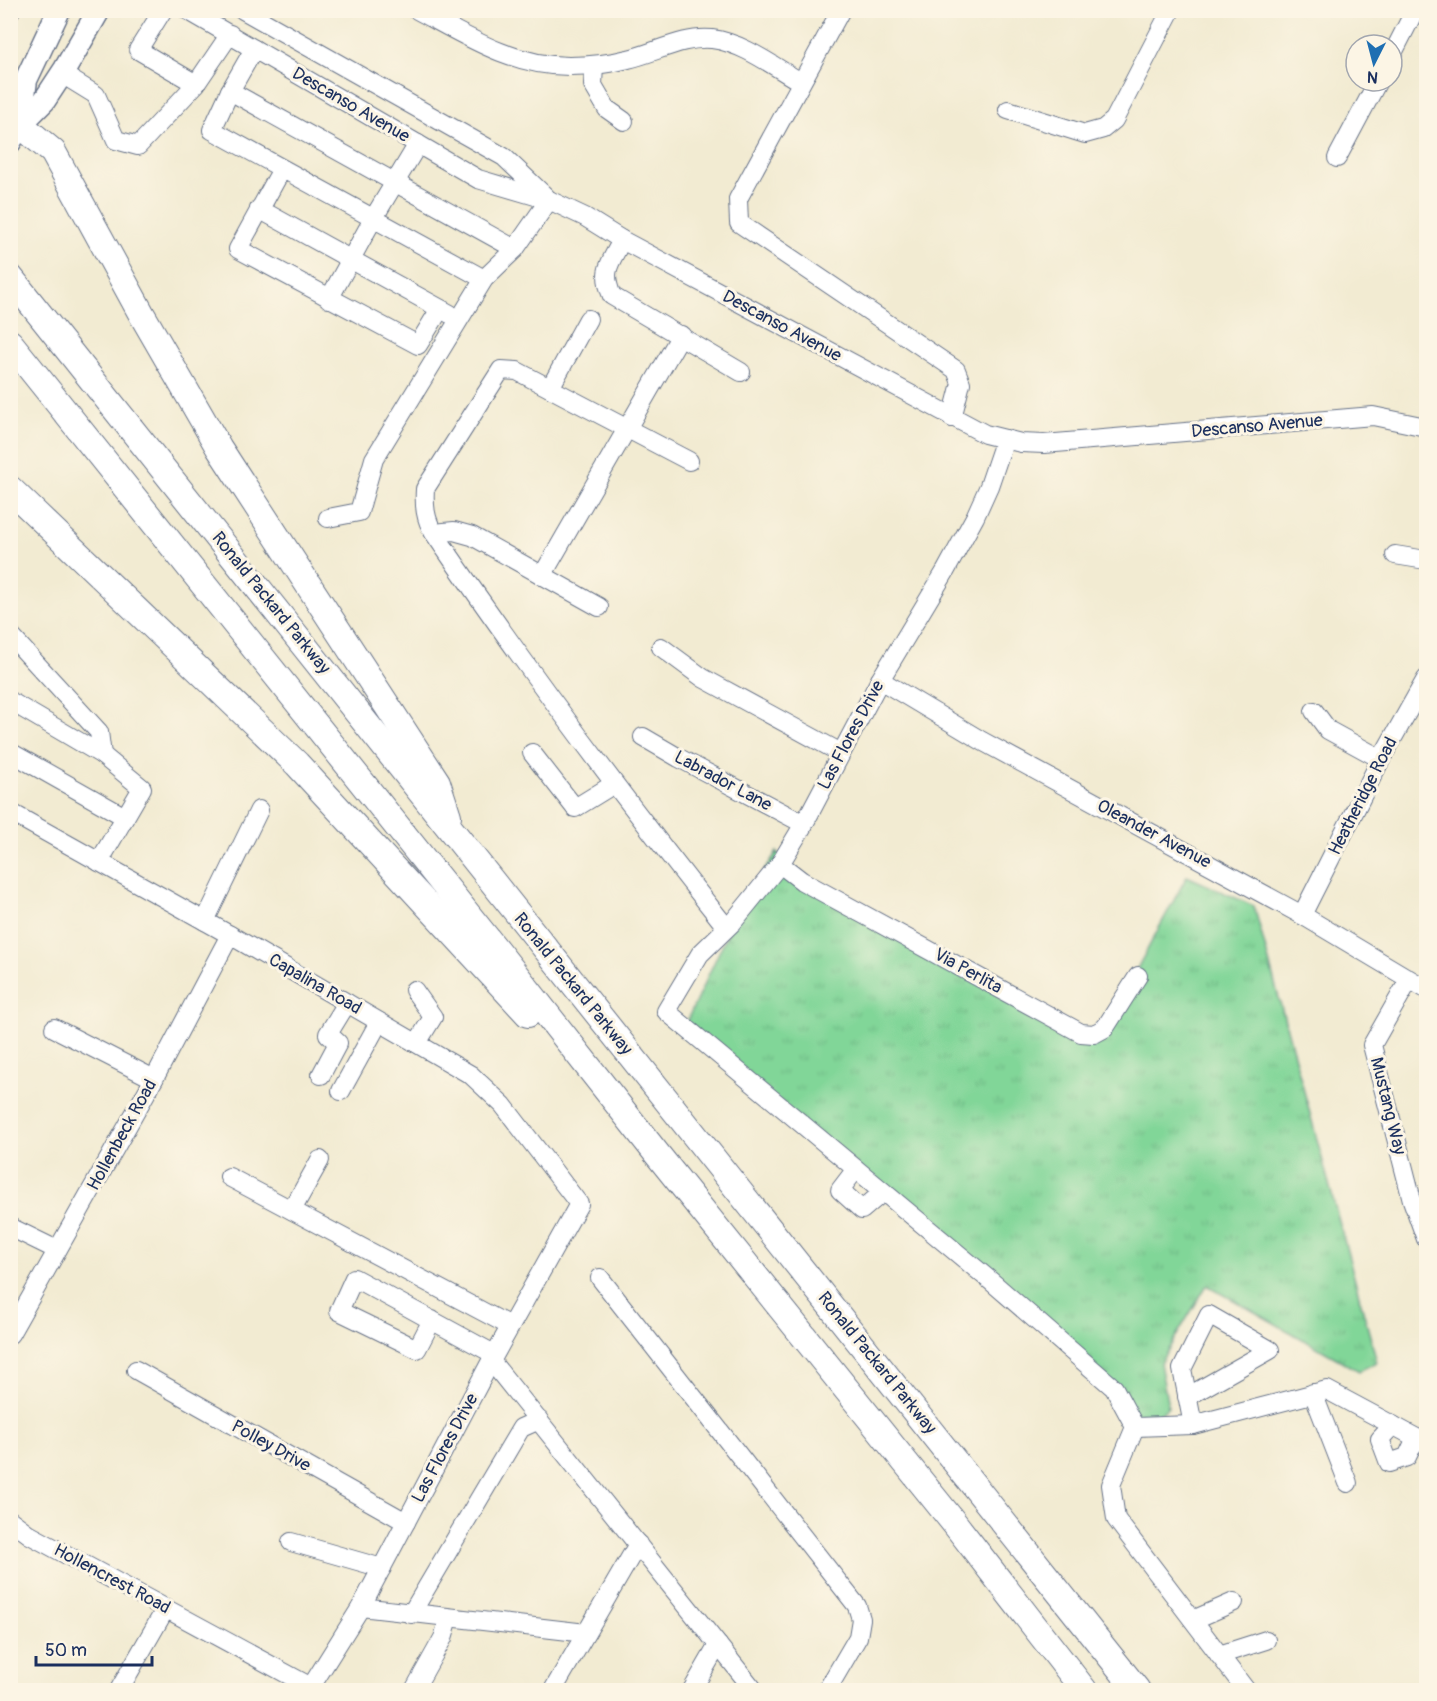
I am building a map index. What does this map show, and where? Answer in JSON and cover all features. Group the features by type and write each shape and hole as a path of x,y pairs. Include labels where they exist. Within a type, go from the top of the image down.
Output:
{"highway":[{"path":"14,128 53,152 141,313 219,448 437,782 453,833"},
{"name":"Ronald Packard Parkway","path":"10,277 1137,1690"},
{"path":"10,343 955,1524 1084,1690"},
{"path":"10,489 297,764 657,1154"}],"main road":[{"path":"14,128 26,80 59,10"},
{"path":"14,128 44,101 99,10"}],"street":[{"path":"163,10 138,50 196,84"},
{"name":"Descanso Avenue","path":"187,10 478,179 549,200 585,217 622,240 985,434 1021,442 1044,444 1373,417 1426,427"},
{"path":"243,10 504,157 549,200 515,249 484,279 374,459 359,512 328,518"},
{"path":"417,10 507,56 523,60 567,66 594,65 627,60 687,40 712,39 742,48 801,82"},
{"path":"841,10 738,199 739,223 956,370 961,383 952,418"},
{"path":"1008,110 1085,134 1103,129 1114,120 1171,10"},
{"path":"1403,33 1415,10"},
{"path":"62,74 96,95 116,140 138,146 196,84 230,34"},
{"path":"254,49 230,91 212,130 484,279"},
{"path":"594,65 593,85 607,110 624,121"},
{"path":"230,91 515,249"},
{"path":"1337,158 1372,93"},
{"path":"329,299 418,144"},
{"path":"282,169 238,249 418,345 440,309"},
{"path":"260,209 459,320"},
{"path":"622,240 607,270 606,281 612,296 741,372"},
{"path":"550,388 588,319"},
{"path":"542,576 681,335"},
{"path":"689,461 517,371 501,370 425,489 424,502 428,524 504,635 614,784 726,927"},
{"name":"Las Flores Drive","path":"856,1169 666,1011 700,954 780,864 804,824 880,680 975,517 989,486 1005,439"},
{"path":"434,533 454,531 472,536 599,607"},
{"path":"1395,555 1426,560"},
{"path":"10,635 99,732 102,755"},
{"path":"661,647 703,678 841,753"},
{"name":"Heatheridge Road","path":"1302,915 1381,759 1426,679"},
{"name":"Oleander Avenue","path":"880,680 982,741 1302,915 1426,989"},
{"path":"10,701 102,755 142,788 99,862"},
{"path":"1314,711 1328,730 1381,759"},
{"name":"Labrador Lane","path":"643,737 804,824"},
{"path":"10,752 125,817"},
{"path":"532,753 575,808 614,784"},
{"path":"205,921 259,810"},
{"name":"Capalina Road","path":"10,812 230,935 471,1075 502,1105 579,1204"},
{"name":"Via Perlita","path":"780,864 802,880 1081,1033 1094,1034 1105,1028 1138,976"},
{"name":"Hollenbeck Road","path":"10,1334 154,1079 230,935"},
{"name":"Mustang Way","path":"1409,980 1372,1045 1412,1200 1426,1239"},
{"path":"414,990 433,1017 417,1044"},
{"path":"321,1075 338,1043 328,1034 347,1003"},
{"path":"340,1090 379,1022"},
{"path":"54,1029 154,1079"},
{"path":"292,1210 320,1160"},
{"path":"883,1192 862,1210 840,1190 856,1169 992,1282 1114,1388 1135,1427"},
{"path":"229,1177 510,1326"},
{"name":"Las Flores Drive","path":"310,1689 361,1607 492,1358 579,1204"},
{"path":"10,1227 57,1250"},
{"path":"432,1320 417,1348 339,1311 354,1278 432,1320 492,1358 754,1690"},
{"path":"600,1278 857,1606 861,1619 858,1637 827,1690"},
{"path":"1187,1397 1270,1350 1209,1315 1182,1369 1187,1397 1193,1425"},
{"name":"Polley Drive","path":"136,1370 406,1522"},
{"path":"1135,1427 1193,1425 1327,1390 1393,1425 1421,1440 1407,1457 1389,1463 1380,1439 1393,1425"},
{"path":"1313,1393 1348,1483"},
{"path":"411,1614 521,1428 539,1420"},
{"path":"1135,1427 1111,1485 1116,1519 1246,1690"},
{"name":"Hollencrest Road","path":"10,1520 30,1535 310,1689"},
{"path":"291,1542 382,1568"},
{"path":"553,1690 638,1544"},
{"path":"1193,1620 1234,1602"},
{"path":"361,1607 586,1633"},
{"path":"119,1690 166,1608"},
{"path":"414,1690 443,1638 449,1618"},
{"path":"1219,1655 1266,1640"},
{"path":"692,1690 718,1645"}],"green space":[{"path":"777,852 802,881 1081,1033 1105,1028 1187,876 1254,906 1377,1362 1359,1371 1207,1285 1160,1363 1168,1407 1142,1431 1114,1388 684,1027 741,905"}]}
